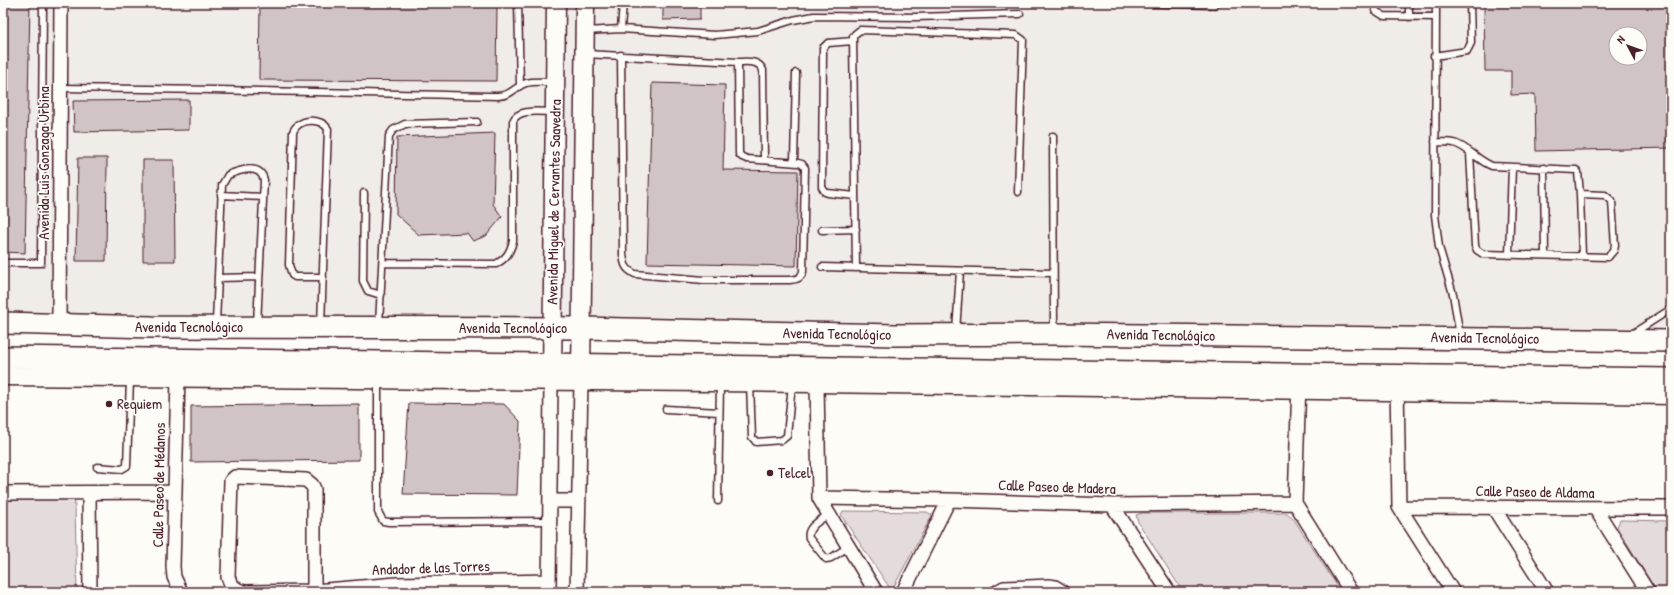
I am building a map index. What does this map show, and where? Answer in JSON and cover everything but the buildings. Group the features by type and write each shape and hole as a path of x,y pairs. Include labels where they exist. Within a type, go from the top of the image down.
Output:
{"main road":[{"name":"Avenida Tecnológico","path":"3,323 152,328 582,328 955,335 1054,334 1671,341"},
{"name":"Avenida Tecnológico","path":"3,357 177,358 552,373 1397,383 1671,379"}],"street":[{"name":"Avenida Luis Gonzaga Urbina","path":"59,324 61,3"},
{"name":"Avenida Miguel de Cervantes Saavedra","path":"549,587 554,273 556,3"},
{"name":"Avenida Miguel de Cervantes Saavedra","path":"577,592 583,272 585,3"},
{"path":"554,273 583,272"},
{"path":"3,376 378,379 552,373"},
{"path":"581,373 720,382 792,383 1299,382 1295,503 1351,592"},
{"name":"Calle Paseo de Médanos","path":"178,378 173,567 174,577 181,592"},
{"path":"817,383 819,498 876,592"},
{"path":"1453,592 1399,507 1397,383 1671,395"},
{"name":"Andador de las Torres","path":"314,591 312,485 306,480 235,477 231,481 228,577 230,584 234,588 244,592 314,591 397,584 549,587"},
{"path":"3,493 175,492"},
{"path":"89,493 90,592"},
{"name":"Calle Paseo de Madera","path":"819,498 1112,505 1295,503"},
{"path":"903,592 949,500"},
{"path":"550,501 579,501"},
{"path":"1112,505 1169,592"},
{"name":"Calle Paseo de Aldama","path":"1399,507 1671,508"},
{"path":"1493,507 1547,592"},
{"path":"1595,508 1648,592"},
{"path":"997,592 1004,588 1049,586 1055,587 1062,592"}],"lane":[{"path":"3,263 41,263 43,3"},
{"path":"518,3 520,86"},
{"path":"621,29 623,3"},
{"path":"1135,3 1214,5 1217,3"},
{"path":"1375,3 1376,11 1384,16 1435,17"},
{"path":"1409,3 1409,17"},
{"path":"1436,3 1434,56 1436,231 1453,294 1460,338"},
{"path":"1434,56 1467,51 1469,49 1471,43 1470,3"},
{"path":"585,31 621,29 715,36 758,31 793,20 814,16 916,17 1020,14"},
{"path":"856,268 853,41 855,34 860,30 1016,35 1021,37 1023,40 1018,192"},
{"path":"853,41 828,42 823,48 822,187 824,192 855,196"},
{"path":"584,54 756,63 762,66 764,160"},
{"path":"621,55 623,254 624,264 628,271 635,274 704,280 798,279 801,277 803,272 805,171 802,164 794,162 748,159 739,154 738,62"},
{"path":"794,162 796,74"},
{"path":"60,88 224,89 498,96 512,93 520,86 528,83 556,82"},
{"path":"383,263 496,264 504,260 511,251 513,241 513,121 515,116 521,113 555,112"},
{"path":"321,327 323,277 328,129 325,125 317,121 301,123 296,126 293,132 289,265 292,275 295,277 323,277"},
{"path":"378,328 390,136 393,130 405,124 477,122"},
{"path":"1053,136 1054,334"},
{"path":"1435,142 1454,143 1492,166 1576,170 1578,172 1580,194 1582,256"},
{"path":"1470,153 1476,250 1482,254 1608,256 1614,250 1615,246 1612,201 1605,195 1580,194"},
{"path":"1510,255 1512,167"},
{"path":"1544,168 1545,255"},
{"path":"216,327 222,185 228,175 243,170 253,169 258,171 263,176 257,327"},
{"path":"364,193 363,281 368,291 381,295"},
{"path":"221,195 263,196"},
{"path":"822,230 856,229"},
{"path":"822,267 1053,273"},
{"path":"955,335 960,271"},
{"path":"218,278 259,277"},
{"path":"1622,340 1671,308"},
{"path":"97,467 122,469 127,466 130,378"},
{"path":"378,379 378,512 383,521 550,521"},
{"path":"718,501 720,382"},
{"path":"750,382 752,437 756,442 782,440 787,436 792,383"},
{"path":"666,409 719,412"},
{"path":"829,514 811,529 808,534 809,538 826,559 831,558 848,547"}],"shaded area":[{"path":"3,3 1671,3 1671,333 3,320"},
{"path":"3,499 74,499 77,592 3,592"},
{"path":"843,511 927,512 932,515 892,590 841,515"},
{"path":"1143,513 1287,513 1293,518 1341,592 1183,592 1138,522 1136,515"},
{"path":"1620,520 1671,521 1670,592 1657,592 1617,527"}],"place":[{"name":"Requiem","path":"109,404"},
{"name":"Telcel","path":"770,473"}]}
